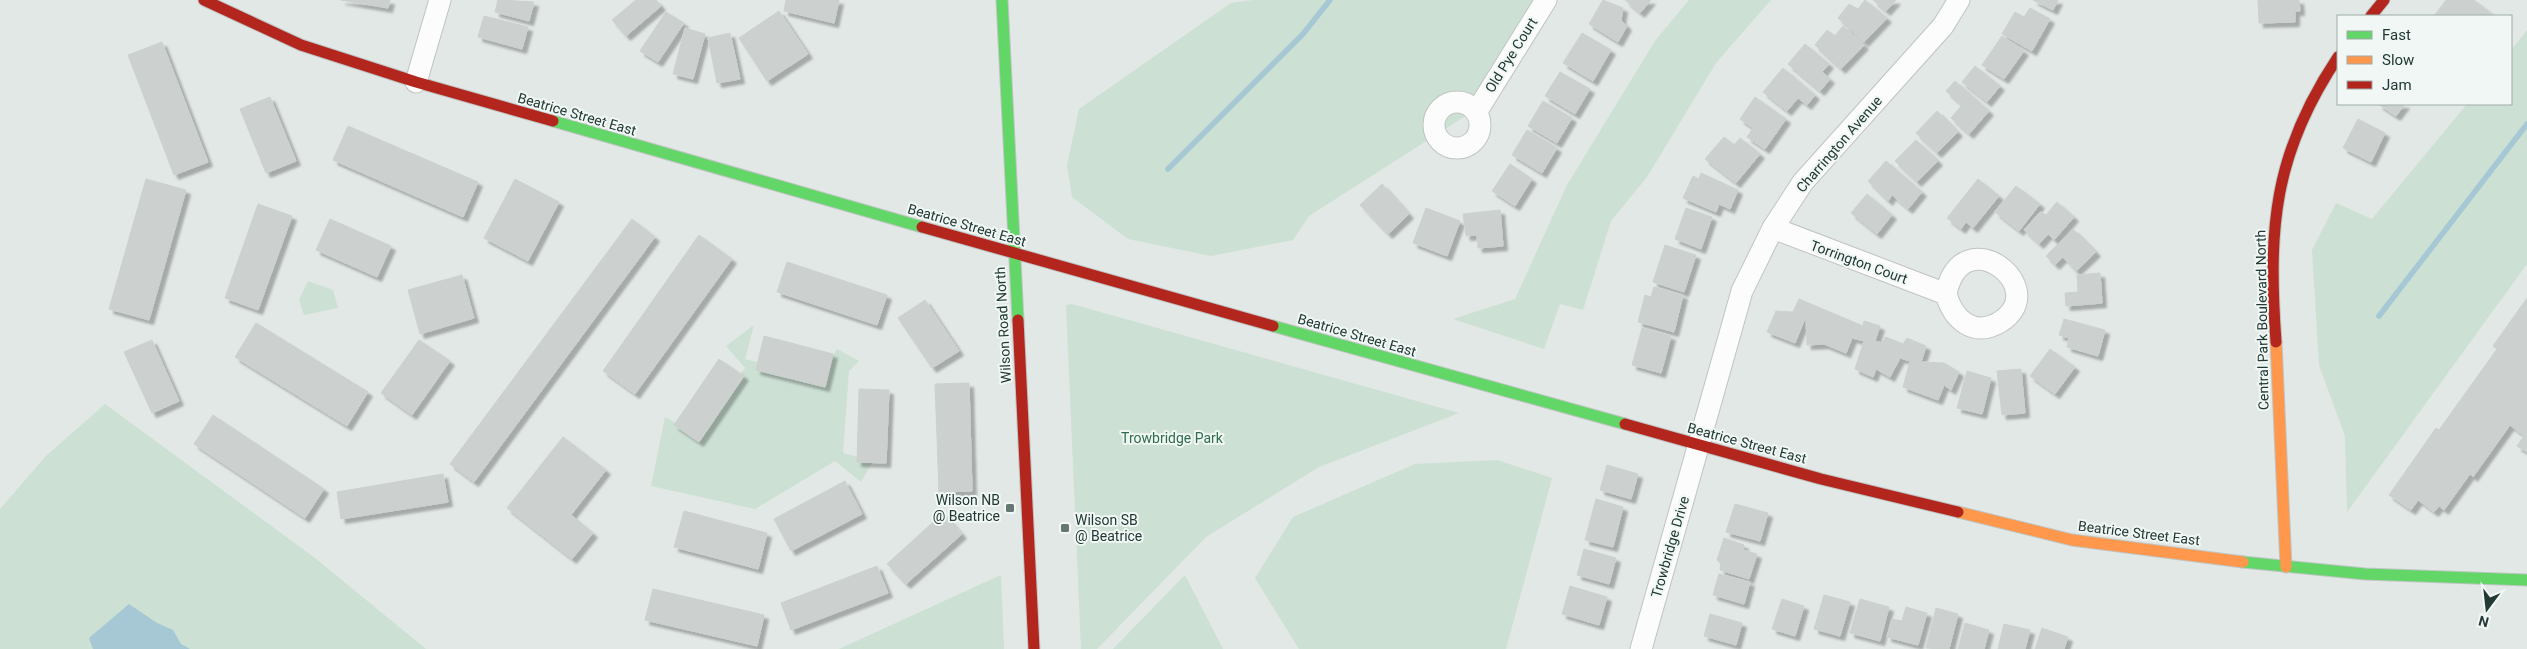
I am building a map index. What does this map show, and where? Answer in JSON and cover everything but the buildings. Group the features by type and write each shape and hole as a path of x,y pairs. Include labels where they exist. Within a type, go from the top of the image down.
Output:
{"street":[{"name":"Beatrice Street East","path":"204,0 302,45 416,82 1015,254 1821,479 2072,540 2286,567 2434,578 2527,580"},
{"path":"416,82 440,0"},
{"name":"Wilson Road North","path":"1002,0 1034,649"},
{"name":"Old Pye Court","path":"1477,111 1546,0"},
{"name":"Charrington Avenue","path":"1699,446 1742,291 1773,228 1803,182 1943,26 1959,0"},
{"path":"2372,15 2384,0"},
{"name":"Central Park Boulevard North","path":"2286,567 2274,279 2276,206 2289,157 2301,124 2320,84 2337,58"},
{"name":"Torrington Court","path":"1773,228 1946,294"},
{"name":"Trowbridge Drive","path":"1641,649 1699,446"}],"green space":[{"path":"1253,0 1545,0 1478,108 1309,216 1293,240 1211,256 1128,239 1072,197 1067,165 1079,109 1231,3"},
{"path":"1689,0 1771,0 1716,63 1647,177 1611,221 1583,310 1560,304 1544,349 1453,319 1515,299 1567,185 1655,41"},
{"path":"2527,30 2527,264 2347,512 2345,436 2319,365 2312,250 2336,203 2372,219 2466,105 2512,105 2512,49"},
{"path":"308,281 333,290 338,308 304,315 299,300"},
{"name":"Trowbridge Park","path":"1072,304 1459,413 1319,467 1206,537 1097,649 1081,649 1066,305"},
{"path":"754,325 745,359 818,378 837,349 859,361 849,371 843,453 873,461 861,482 835,461 755,509 651,486 665,417 692,433 745,368 726,346"},
{"path":"105,404 315,558 426,649 0,649 0,509 46,456"},
{"path":"1497,460 1552,478 1506,649 1299,649 1255,578 1293,517 1415,464"},
{"path":"1001,575 1004,649 839,649"},
{"path":"1185,575 1223,649 1113,649"}],"water":[{"path":"129,604 157,623 173,630 181,644 190,649 93,649 89,638"}],"waterway":[{"path":"1168,169 1303,34 1330,0"},
{"path":"2379,316 2527,124"}],"traffic: fast":[{"path":"1002,0 1018,320"},
{"path":"553,121 922,227"},
{"path":"1273,326 1625,424"},
{"path":"2243,562 2365,574 2527,580"}],"traffic: slow":[{"path":"2276,342 2286,567"},
{"path":"1958,512 2072,540 2243,562"}],"traffic: jam":[{"path":"204,0 301,45 416,82 553,121"},
{"path":"2372,15 2384,0"},
{"path":"2276,342 2273,263 2280,193 2288,160 2300,127 2316,92 2337,59"},
{"path":"922,227 1273,326"},
{"path":"1018,320 1034,649"},
{"path":"1625,424 1821,479 1958,512"}],"place":[{"name":"Wilson NB @ Beatrice","path":"1010,508"},
{"name":"Wilson SB @ Beatrice","path":"1065,528"}]}
